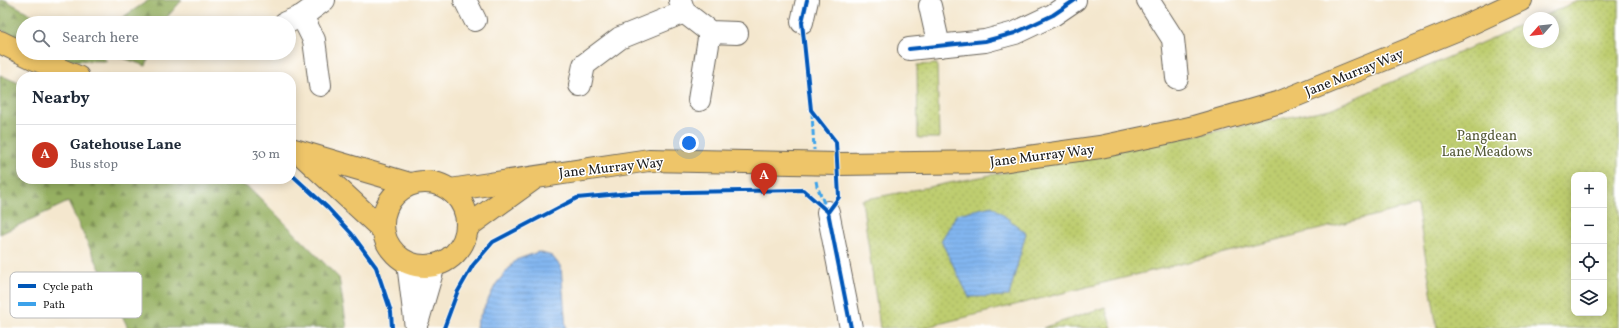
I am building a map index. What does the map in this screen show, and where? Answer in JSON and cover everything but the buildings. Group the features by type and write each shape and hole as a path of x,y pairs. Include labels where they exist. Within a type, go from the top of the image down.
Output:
{"main road":[{"name":"Jane Murray Way","path":"450,190 649,160 838,164 993,162 1100,147 1190,128 1280,102 1461,28 1521,0"},
{"path":"0,42 16,50"},
{"path":"37,60 66,72"},
{"path":"296,151 410,184"},
{"path":"296,152 383,230"},
{"name":"Jane Murray Way","path":"467,227 538,176"},
{"path":"424,182 438,184 450,190 460,201 466,213 467,227 464,240 457,251 446,260 434,265 421,266 408,262 396,255 387,244 383,230 383,216 388,202 397,192 410,184 424,182"}],"street":[{"path":"296,18 324,0"},
{"path":"465,0 475,20"},
{"path":"802,22 808,0"},
{"path":"909,49 985,41 1015,33 1053,15 1075,0"},
{"path":"1148,0 1173,39 1177,78"},
{"path":"580,85 584,64 620,38 682,6 710,32 737,33"},
{"path":"930,6 939,46"},
{"path":"296,23 314,40 320,85"},
{"path":"699,100 710,32"},
{"path":"828,212 851,328"},
{"path":"408,262 416,328"},
{"path":"416,328 434,265"}],"green space":[{"path":"0,0 5,0 34,16 16,16 16,37 0,29"},
{"path":"149,0 182,0 168,16 125,16"},
{"name":"Pangdean Lane Meadows","path":"1580,0 1619,0 1619,328 1437,328 1417,205 922,328 880,328 862,200 1330,109 1523,25 1523,48 1559,48 1559,12 1553,12"},
{"path":"61,60 106,60 107,61"},
{"path":"129,60 148,60 146,66"},
{"path":"937,64 939,138 918,138 917,65"},
{"path":"0,75 16,82 16,184 241,184 252,190 339,278 347,328 128,328 123,318 142,318 142,272 101,272 68,202 0,234"},
{"path":"1105,307 1112,328 1043,328"}],"water":[{"path":"992,206 1026,233 1009,296 969,297 941,241 957,214"},
{"path":"538,252 552,256 561,267 566,328 476,328 477,322 496,284 516,260"}],"marked path":[{"path":"812,112 814,150"},
{"path":"816,181 826,208"}],"cycle path":[{"path":"807,0 802,22 811,110 836,142 839,197 828,212 851,328"},
{"path":"909,49 985,41 1015,33 1053,15 1075,0"},
{"path":"296,179 328,208 351,233 376,267 391,312 392,328"},
{"path":"444,328 457,293 473,265 493,242 577,198 630,193 803,190 828,212"}],"place":[{"name":"Gatehouse Lane","path":"764,196"}]}
